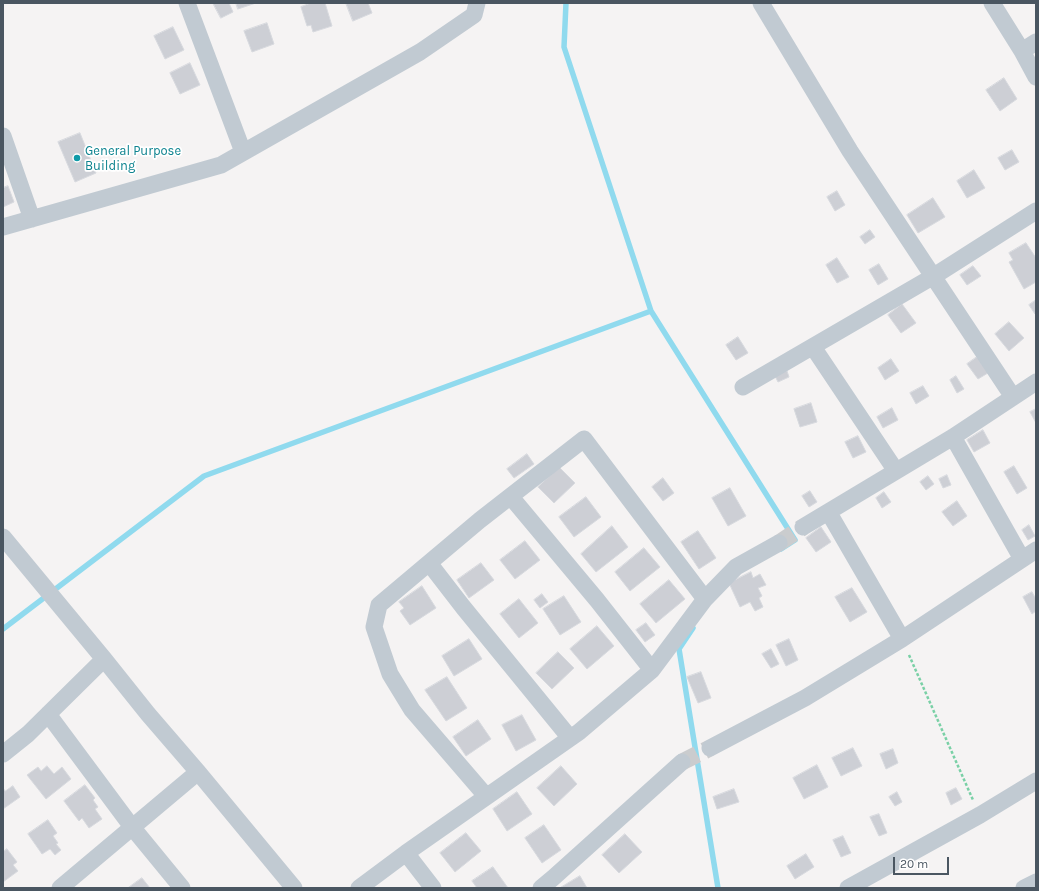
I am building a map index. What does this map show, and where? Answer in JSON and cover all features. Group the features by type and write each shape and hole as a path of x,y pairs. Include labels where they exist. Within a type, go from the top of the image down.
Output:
{"street":[{"path":"187,3 243,152"},
{"path":"3,227 221,165 420,52 474,15 477,3"},
{"path":"761,3 850,151 1013,397"},
{"path":"992,3 1022,51 1036,77"},
{"path":"1022,51 1036,42"},
{"path":"3,136 32,219"},
{"path":"743,387 934,276 1036,211"},
{"path":"813,347 896,472"},
{"path":"803,527 829,513 953,437 1036,382"},
{"path":"953,437 1022,559"},
{"path":"486,796 412,710 390,674 374,627 379,605 480,520 584,439 705,599"},
{"path":"510,497 597,600 652,670"},
{"path":"829,513 902,639"},
{"path":"3,537 148,714 198,772 289,886"},
{"path":"359,888 486,796 570,738 652,670 705,599 736,567 779,543"},
{"path":"710,748 805,698 902,639 1036,550"},
{"path":"429,563 570,738"},
{"path":"3,754 28,734 104,659"},
{"path":"48,714 132,827 182,888"},
{"path":"541,888 554,878 682,762"},
{"path":"60,888 198,772"},
{"path":"848,888 980,815 1036,781"},
{"path":"406,853 433,888"},
{"path":"1024,888 1036,882"}],"path":[{"path":"902,639 980,815"}],"building":[{"path":"213,3 229,3 233,12 221,18"},
{"path":"236,3 256,3 238,9"},
{"path":"311,3 325,3 332,26 313,32 311,25 307,26 301,7"},
{"path":"346,3 368,3 372,13 353,21"},
{"path":"267,23 274,44 252,52 244,31"},
{"path":"173,27 184,50 165,59 154,36"},
{"path":"190,63 200,85 180,94 170,73"},
{"path":"1004,78 1017,99 1000,111 986,90"},
{"name":"General Purpose Building","path":"80,133 96,173 75,182 58,142"},
{"path":"1012,150 1019,162 1005,170 998,158"},
{"path":"974,170 985,188 967,198 957,181"},
{"path":"8,186 14,202 3,207 3,188"},
{"path":"837,191 845,205 835,211 827,197"},
{"path":"933,198 945,217 918,233 907,215"},
{"path":"870,230 875,237 865,244 860,237"},
{"path":"1026,243 1036,258 1036,282 1024,289 1009,262 1013,260 1009,253"},
{"path":"837,258 849,277 837,283 826,265"},
{"path":"879,264 888,279 878,285 869,270"},
{"path":"973,266 981,276 967,285 960,275"},
{"path":"1036,300 1036,314 1035,314 1029,305"},
{"path":"902,304 916,323 901,333 888,315"},
{"path":"1009,322 1024,338 1009,351 995,334"},
{"path":"738,337 748,353 736,360 726,345"},
{"path":"977,357 988,373 978,379 967,364"},
{"path":"891,359 899,371 885,380 878,368"},
{"path":"787,371 789,377 778,382 775,376"},
{"path":"956,376 964,389 957,393 950,380"},
{"path":"923,386 929,396 916,404 910,393"},
{"path":"811,403 817,422 800,427 794,409"},
{"path":"892,408 898,420 883,428 877,417"},
{"path":"1036,409 1036,423 1030,412"},
{"path":"983,430 990,443 974,452 967,440"},
{"path":"858,436 866,452 853,458 845,442"},
{"path":"527,454 534,464 514,478 507,469"},
{"path":"1014,466 1027,488 1017,494 1004,472"},
{"path":"559,467 575,483 554,503 538,487"},
{"path":"947,475 951,485 943,488 939,479"},
{"path":"928,476 934,484 926,490 920,482"},
{"path":"663,478 674,493 663,501 652,487"},
{"path":"730,488 746,516 728,526 712,498"},
{"path":"810,491 817,502 809,507 802,496"},
{"path":"884,492 891,502 882,508 876,498"},
{"path":"586,497 601,517 574,537 559,517"},
{"path":"957,501 967,516 953,526 942,512"},
{"path":"1029,525 1035,536 1028,540 1022,530"},
{"path":"612,526 628,547 596,572 581,554"},
{"path":"821,527 831,542 816,552 806,538"},
{"path":"698,531 716,558 699,569 681,542"},
{"path":"525,541 540,560 515,579 500,560"},
{"path":"644,548 660,567 630,591 615,572"},
{"path":"481,563 494,580 469,598 457,580"},
{"path":"751,572 753,578 760,574 766,585 758,588 762,596 759,598 763,607 755,611 750,602 740,607 729,583"},
{"path":"669,580 685,599 656,623 640,604"},
{"path":"422,586 436,608 410,625 400,611 404,608 399,602"},
{"path":"852,588 867,612 850,622 835,597"},
{"path":"1032,592 1036,599 1036,611 1032,614 1023,597"},
{"path":"542,594 548,602 540,608 534,600"},
{"path":"564,596 581,622 560,635 543,609"},
{"path":"519,599 538,623 519,638 500,614"},
{"path":"646,623 655,635 645,642 636,630"},
{"path":"597,626 614,646 587,669 570,649"},
{"path":"469,639 482,659 454,676 442,656"},
{"path":"789,639 798,660 786,666 776,645"},
{"path":"771,649 779,664 771,668 762,654"},
{"path":"558,652 574,668 552,689 536,673"},
{"path":"701,672 711,698 698,703 687,677"},
{"path":"447,677 467,708 446,721 425,690"},
{"path":"522,715 536,740 516,751 502,725"},
{"path":"478,720 491,739 466,756 453,737"},
{"path":"853,748 862,766 841,776 832,758"},
{"path":"893,749 898,763 886,769 880,754"},
{"path":"817,765 828,787 804,799 793,778"},
{"path":"47,766 54,774 62,767 71,779 46,799 27,775 38,767 41,771"},
{"path":"561,766 577,784 554,806 537,788"},
{"path":"85,785 95,798 93,800 98,807 95,809 102,819 89,828 82,818 79,821 64,801"},
{"path":"13,786 20,797 3,809 3,788 5,791"},
{"path":"956,788 962,799 951,805 946,793"},
{"path":"734,789 739,802 717,809 713,797"},
{"path":"517,792 532,814 507,831 493,809"},
{"path":"897,792 902,802 895,806 889,797"},
{"path":"879,814 887,833 879,836 870,817"},
{"path":"48,820 57,833 53,836 58,843 56,844 61,850 55,855 50,849 42,854 28,834"},
{"path":"544,825 561,850 542,863 525,838"},
{"path":"466,833 481,851 455,872 440,853"},
{"path":"625,834 642,852 619,873 602,855"},
{"path":"843,836 851,853 841,857 833,840"},
{"path":"7,849 17,862 13,865 18,871 3,882 3,852"},
{"path":"806,854 814,867 795,879 787,866"},
{"path":"493,867 508,888 477,888 472,881"},
{"path":"580,876 587,888 560,888"},
{"path":"142,878 150,888 128,888"}],"waterway":[{"path":"3,629 204,476 651,311 564,47 566,3"},
{"path":"651,311 795,540 781,549"},
{"path":"693,628 679,649 718,888"}],"tunnel":[{"path":"779,543 803,527"},
{"path":"682,762 710,748"}],"place":[{"name":"General Purpose Building","path":"77,158"}]}
